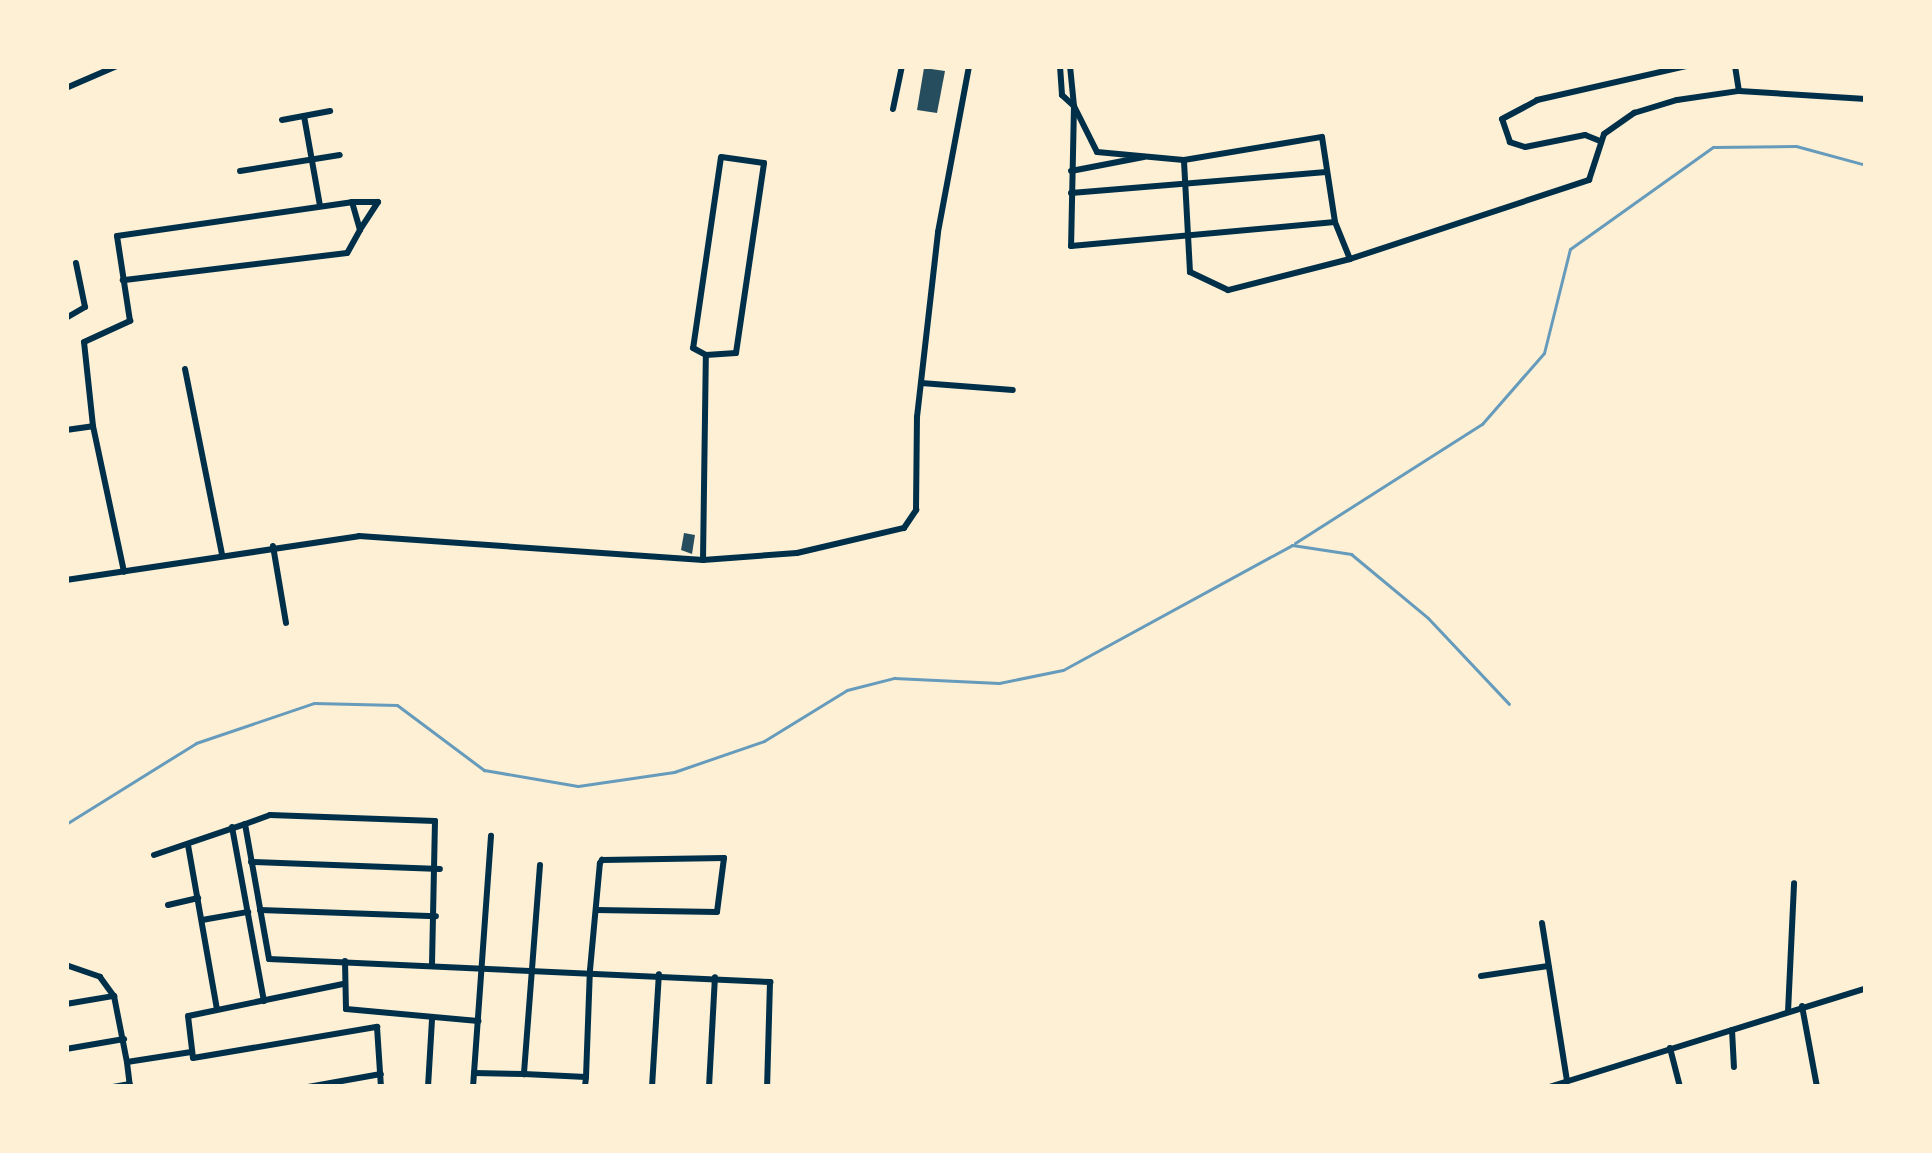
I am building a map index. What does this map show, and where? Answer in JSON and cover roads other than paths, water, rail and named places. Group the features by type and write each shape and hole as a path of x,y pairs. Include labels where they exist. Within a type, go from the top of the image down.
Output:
{"street":[{"path":"66,88 117,66"},
{"path":"893,110 902,66"},
{"path":"66,580 273,546 397,537 704,560 797,553 904,528 916,510 921,383 938,232 969,66"},
{"path":"1060,66 1062,95 1074,106 1097,152 1110,166"},
{"path":"1070,66 1074,106 1071,246 1335,222"},
{"path":"1600,141 1585,135 1525,147 1510,142 1502,119 1537,100 1687,66"},
{"path":"1735,66 1739,91"},
{"path":"1184,160 1190,272 1228,290 1349,259 1589,180 1600,141 1634,113 1739,91 1866,99"},
{"path":"282,120 330,111"},
{"path":"304,116 320,206"},
{"path":"1097,152 1184,160 1322,137 1335,222 1349,259"},
{"path":"240,171 340,155"},
{"path":"1072,171 1150,155"},
{"path":"721,157 764,163 736,353 706,356 693,348 721,157"},
{"path":"1071,193 1326,172"},
{"path":"352,202 360,230"},
{"path":"123,280 347,253 378,202 117,236 123,280 130,321 84,342 93,426 124,572"},
{"path":"66,318 86,307 76,263"},
{"path":"704,560 706,356"},
{"path":"185,369 222,555"},
{"path":"921,383 1013,390"},
{"path":"66,430 93,426"},
{"path":"273,546 286,623"},
{"path":"154,855 263,815 435,821 440,869 433,964"},
{"path":"245,824 269,959 590,970 770,982 767,1087"},
{"path":"232,827 264,1000"},
{"path":"473,1087 491,836"},
{"path":"188,845 217,1009"},
{"path":"474,1072 585,1082 590,970 600,863 609,856 724,858 720,910 596,910"},
{"path":"251,862 440,869"},
{"path":"524,1074 540,865"},
{"path":"1788,1012 1794,883"},
{"path":"168,905 198,898"},
{"path":"260,910 436,916"},
{"path":"202,920 248,912"},
{"path":"1542,923 1567,1082"},
{"path":"346,961 343,984 349,1029"},
{"path":"66,965 100,977 114,996 130,1085 113,1087"},
{"path":"1480,976 1548,966"},
{"path":"652,1087 659,974"},
{"path":"710,1087 715,977"},
{"path":"343,984 185,1019 191,1052 196,1060 377,1027"},
{"path":"1549,1087 1866,988"},
{"path":"66,1004 114,996"},
{"path":"1802,1006 1817,1087"},
{"path":"346,1009 478,1021"},
{"path":"377,1013 381,1087"},
{"path":"428,1087 432,1018"},
{"path":"1732,1030 1734,1067"},
{"path":"66,1049 124,1039"},
{"path":"1670,1048 1680,1087"},
{"path":"127,1062 191,1052"},
{"path":"308,1087 381,1074"}],"waterway":[{"path":"1295,543 1482,424 1544,353 1570,249 1713,147 1796,146 1866,165"},
{"path":"66,824 196,743 314,703 397,705 484,770 578,786 674,772 764,741 847,690 894,678 999,683 1063,670 1292,545 1351,554 1428,618 1509,704"}]}
